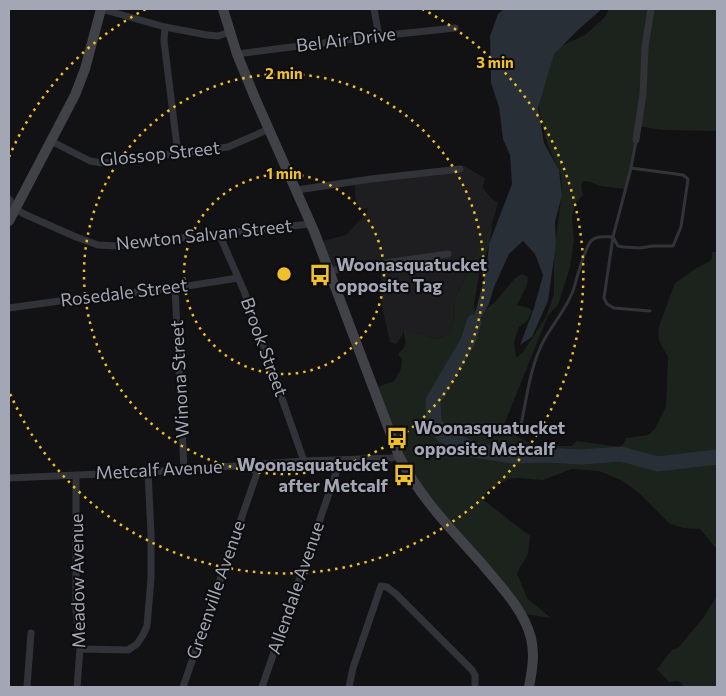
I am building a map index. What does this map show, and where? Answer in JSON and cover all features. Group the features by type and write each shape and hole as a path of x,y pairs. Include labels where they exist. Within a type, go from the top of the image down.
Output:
{"street":[{"path":"9,221 69,108 85,69 101,9 165,27 207,36 218,36 230,32"},
{"path":"223,9 237,54 297,190 399,456 405,469 423,496 516,606 531,638 533,667 529,687"},
{"path":"374,9 379,36"},
{"path":"636,140 643,94 645,47 651,9"},
{"path":"165,27 164,40 178,154"},
{"name":"Bel Air Drive","path":"237,54 455,28"},
{"name":"Glossop Street","path":"51,141 90,161 103,163 228,147 269,129"},
{"path":"297,190 460,169"},
{"path":"9,199 16,209"},
{"name":"Newton Salvan Street","path":"16,209 76,237 98,245 118,246 310,224"},
{"name":"Brook Street","path":"219,234 253,316 304,461"},
{"path":"329,271 448,254"},
{"name":"Rosedale Street","path":"9,308 175,288 238,278"},
{"name":"Winona Street","path":"175,288 184,469"},
{"name":"Metcalf Avenue","path":"9,478 148,472 399,456"},
{"name":"Allendale Avenue","path":"262,687 336,473 338,460"},
{"name":"Greenville Avenue","path":"183,687 259,465"},
{"path":"80,649 128,650 137,644 147,626 151,579 148,472"},
{"name":"Meadow Avenue","path":"76,475 76,610 80,649 77,687"},
{"path":"348,687 381,586 387,587 396,594 472,670 475,675 476,687"},
{"path":"27,687 30,633"}],"lane":[{"path":"636,140 619,220 613,237 604,298 607,304 614,308 650,311"},
{"path":"613,237 618,246 624,248 673,246 681,226 688,179 682,175 631,168"},
{"path":"522,425 535,360 544,340 572,293 588,248 592,240 600,236 613,237"}],"shaded area":[{"path":"504,9 602,9 554,54 538,108 544,143 559,170 562,195 555,222 556,243 548,301 532,337 520,345 534,308 543,275 535,254 523,241 509,254 494,287 489,304 468,341 487,267 489,244 512,184 510,155 503,139 499,107 491,83 490,36 498,14"},
{"path":"609,9 717,9 717,131 661,130 639,126 627,187 624,189 601,186 583,181 581,186 583,195 575,204 572,217 574,240 570,267 558,305 547,318 504,429 532,444 552,446 571,446 577,441 620,447 626,438 648,435 655,429 666,406 668,357 659,341 658,329 675,283 710,261 712,252 717,252 717,548 700,529 684,528 670,524 639,493 621,480 599,471 572,469 543,480 508,479 488,490 482,499 530,536 528,554 517,573 527,598 551,618 525,614 415,481 375,388 394,381 401,369 402,360 398,354 405,343 404,330 406,333 416,333 437,339 449,334 455,320 454,299 465,280 477,250 492,224 490,244 480,268 474,305 475,311 482,313 495,302 515,278 522,274 528,277 527,285 517,305 529,308 532,312 526,322 519,327 514,342 516,358 523,352 546,317 554,294 554,253 562,191 561,175 548,146 540,116 539,106 546,64 557,48 585,35 604,18"},
{"path":"464,166 485,178 483,188 498,203 492,224 477,250 465,280 454,299 455,320 449,334 437,339 416,333 406,333 404,330 396,344 390,342 382,307 381,265 331,270 322,241 346,235 366,214 368,208 363,209 356,203 354,180"},
{"path":"717,596 717,687 683,687 682,683 677,681 669,682 657,669 672,650 678,648 703,618"}],"waterway":[{"path":"474,322 468,341 433,401 434,422 443,435 474,450 512,456 547,455 581,457 621,454 658,464 717,457"}],"place":[{"name":"Woonasquatucket opposite Tag","path":"320,275"},
{"name":"Woonasquatucket opposite Metcalf","path":"397,438"},
{"name":"Woonasquatucket after Metcalf","path":"404,475"}]}
